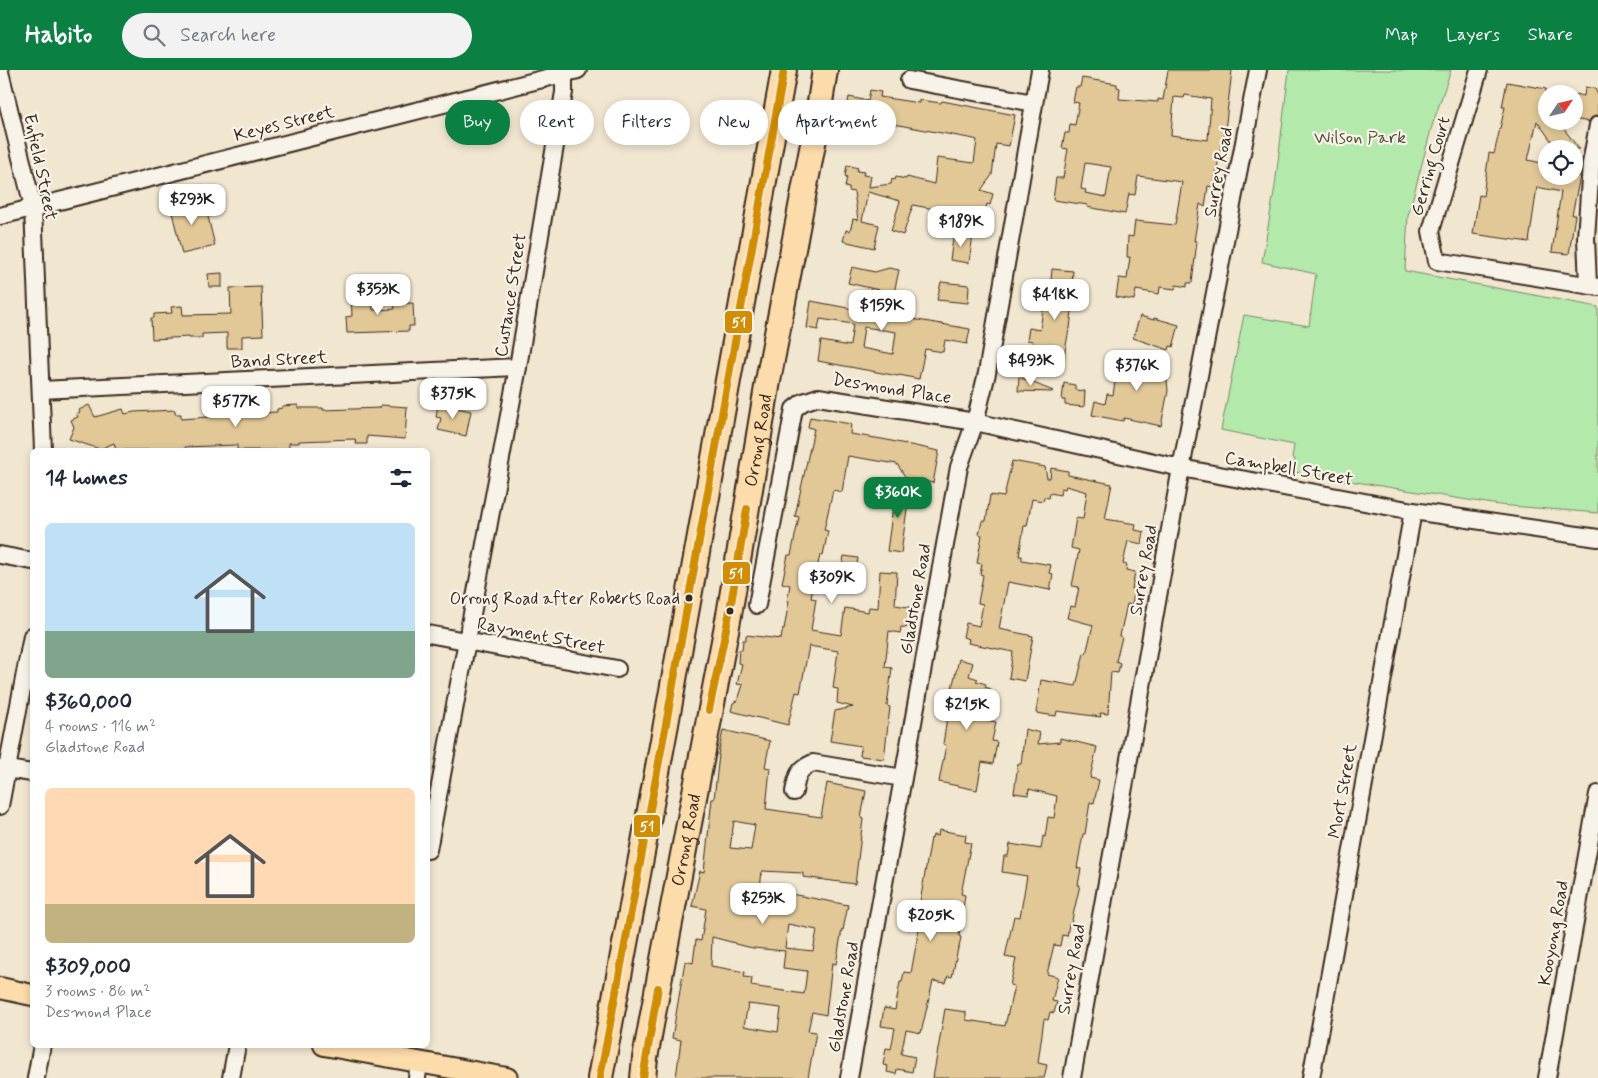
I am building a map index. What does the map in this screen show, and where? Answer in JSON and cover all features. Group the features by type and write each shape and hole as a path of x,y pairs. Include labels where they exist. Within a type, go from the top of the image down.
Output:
{"highway":[{"path":"600,1078 784,70"},
{"name":"Orrong Road","path":"641,1071 729,614 768,381 825,70"}],"main road":[{"path":"0,988 30,995"},
{"path":"356,1048 389,1051 418,1071 507,1078"}],"street":[{"name":"Gladstone Road","path":"849,1078 959,467 975,422 987,374 1040,70"},
{"name":"Surrey Road","path":"1072,1078 1181,468 1258,70"},
{"name":"Gerring Court","path":"1479,70 1431,231 1437,261 1593,286"},
{"name":"Keyes Street","path":"0,216 569,71"},
{"name":"Custance Street","path":"430,838 518,367 569,71"},
{"name":"Enfield Street","path":"0,72 33,207 43,448"},
{"path":"909,80 1034,103"},
{"path":"1593,286 1592,240 1598,125"},
{"name":"Band Street","path":"42,390 518,367"},
{"name":"Desmond Place","path":"757,605 794,409 803,402 818,397 975,422"},
{"name":"Campbell Street","path":"975,422 1181,468 1414,511 1598,538"},
{"name":"Mort Street","path":"1311,1078 1414,511"},
{"path":"0,555 30,560"},
{"name":"Rayment Street","path":"430,634 617,669"},
{"path":"0,806 3,768 17,720 30,647"},
{"path":"794,792 798,774 803,767 813,763 903,778"},
{"path":"3,768 30,773"},
{"name":"Kooyong Road","path":"1547,1078 1598,794"},
{"path":"36,1078 41,1048"},
{"path":"231,1078 236,1048"}],"shaded area":[{"path":"1598,126 1598,260 1571,256 1586,163"}],"green space":[{"name":"Wilson Park","path":"1289,70 1451,70 1432,126 1408,216 1405,271 1598,307 1598,513 1499,505 1294,472 1295,459 1292,458 1294,445 1221,430 1244,315 1309,326 1316,274 1262,262 1275,186"}],"building":[{"path":"1168,70 1232,70 1224,140 1222,140 1214,187 1208,186 1205,207 1200,204 1194,241 1197,241 1192,283 1187,283 1187,287 1176,285 1175,289 1160,287 1159,294 1136,290 1134,300 1116,297 1119,278 1127,279 1130,257 1127,257 1128,236 1133,237 1135,221 1175,225 1182,182 1138,176 1135,195 1129,194 1125,214 1087,207 1088,205 1053,200 1056,178 1063,178 1068,149 1062,148 1065,133 1069,133 1070,124 1075,125 1079,103 1073,102 1076,87 1080,87 1082,78 1117,84 1117,87 1120,88 1119,99 1158,102 1158,99 1163,100","holes":["1185,95 1211,99 1208,140 1171,135 1174,97 1184,98","1085,163 1111,167 1106,197 1085,193 1086,190 1081,189"]},
{"path":"1507,82 1538,88 1538,122 1537,121 1528,160 1538,162 1538,185 1578,185 1572,215 1575,215 1569,254 1552,252 1561,192 1537,187 1529,242 1473,234 1479,195 1483,196 1489,153 1494,154 1505,107 1502,107"},
{"path":"1585,87 1595,89 1598,95 1598,115 1591,118 1589,122 1583,121"},
{"path":"870,90 881,92 880,97 919,103 919,100 941,103 942,101 1015,115 1009,146 996,144 992,175 981,190 993,194 990,205 987,204 985,210 982,209 980,217 945,207 935,206 934,209 913,205 903,235 891,231 900,201 868,192 862,221 879,225 874,248 843,241 846,230 850,231 853,219 858,220 854,192 849,191 849,188 845,187 847,165 858,168 857,171 864,172 863,175 871,176 869,187 891,184 892,179 895,180 896,177 906,179 907,177 934,184 937,158 974,163 977,140 896,124 896,100 868,100"},
{"path":"849,97 863,100 848,100"},
{"path":"1543,130 1565,130 1572,140 1551,140"},
{"path":"188,199 189,204 204,200 215,246 182,254 170,204"},
{"path":"954,232 973,235 969,263 950,260"},
{"path":"852,267 875,272 889,268 899,270 889,315 970,329 967,344 945,340 943,352 925,349 919,379 818,361 821,341 850,346 853,324 820,319 818,330 807,328 811,301 874,313 879,290 848,283","holes":["864,327 896,332 893,354 861,348"]},
{"path":"1052,269 1073,271 1072,285 1081,285 1086,302 1073,300 1070,329 1062,368 1029,362 1033,341 1027,340 1029,328 1040,330 1044,302 1049,302"},
{"path":"222,273 222,287 209,287 208,274"},
{"path":"941,282 969,285 968,303 937,300"},
{"path":"261,287 263,335 242,336 242,348 227,348 227,333 202,334 202,338 152,339 151,318 154,318 154,314 172,313 171,307 182,306 183,315 231,314 230,288"},
{"path":"372,292 373,310 395,309 394,304 413,303 414,326 409,326 409,331 347,333 346,317 352,316 351,293"},
{"path":"1140,316 1179,325 1173,347 1170,346 1169,350 1133,338"},
{"path":"1119,355 1167,363 1165,380 1167,380 1168,391 1161,426 1124,418 1123,421 1092,415 1095,401 1105,404 1107,394 1113,395"},
{"path":"1019,377 1053,391 1018,391"},
{"path":"1064,383 1075,385 1075,390 1085,391 1084,407 1065,405 1065,400 1062,400"},
{"path":"438,404 471,411 466,436 438,430 441,418 436,417"},
{"path":"89,405 95,417 123,409 125,414 175,410 175,414 181,414 181,419 209,417 208,415 277,412 277,409 282,408 282,406 298,405 298,408 323,408 323,410 380,408 381,405 407,407 405,439 367,436 367,444 356,444 355,439 299,441 299,443 289,443 289,448 237,448 237,445 185,448 115,448 114,443 102,448 97,448 69,439 74,427 71,420 78,417 76,414 80,412 79,410"},
{"path":"810,417 851,424 850,434 939,451 933,483 906,478 897,464 848,456 842,492 833,490 824,530 828,531 823,555 820,555 811,598 816,599 811,630 841,635 845,608 868,612 869,607 878,608 880,571 897,572 895,605 915,608 913,628 901,627 900,633 889,631 885,667 892,668 887,706 890,707 884,759 860,756 861,746 830,741 835,711 853,707 837,703 838,689 833,688 838,651 809,646 800,693 796,692 788,725 731,711 733,703 738,700 743,685 737,684 742,664 738,663 739,650 742,650 743,640 746,640 746,635 781,639 784,629 790,585 782,583 788,555 791,555 799,517 795,516 814,429 808,427"},
{"path":"1012,461 1045,467 1047,478 1050,478 1051,468 1068,471 1068,475 1112,484 1105,519 1136,524 1135,530 1144,532 1142,544 1128,541 1123,564 1127,565 1126,570 1135,572 1132,589 1135,589 1132,605 1127,604 1120,636 1122,637 1116,661 1120,663 1118,673 1111,672 1108,714 1100,713 1101,717 1057,711 1056,716 1036,713 1041,680 1076,686 1093,625 1067,618 1070,606 1075,607 1079,587 1072,586 1079,550 1071,548 1076,518 1083,519 1087,492 1066,486 1065,489 1061,488 1060,495 1050,493 1049,498 1044,497 1043,501 1032,499 1027,526 1024,526 1019,556 1022,556 1022,560 1051,565 1049,573 1053,574 1050,590 1008,582 999,629 1033,636 1025,681 1009,678 1013,652 968,643 969,639 963,637 966,623 979,626 983,604 978,603 983,575 980,574 982,564 977,563 982,535 979,534 982,521 986,521 990,495 1004,497"},
{"path":"896,485 910,487 901,553 887,551"},
{"path":"844,556 858,558 855,575 841,573"},
{"path":"959,659 973,663 969,676 978,679 976,681 986,684 985,687 991,689 982,719 996,722 992,741 997,742 993,764 982,762 977,790 939,782 946,745 943,744 947,718 942,717 945,704 948,705"},
{"path":"1025,729 1040,733 1038,744 1060,742 1060,738 1097,747 1090,778 1099,780 1094,803 1090,802 1085,834 1083,834 1077,868 1081,869 1078,885 1080,885 1071,924 1069,924 1067,936 1062,935 1060,946 1054,945 1047,974 1058,977 1052,1001 1057,1002 1054,1013 1050,1012 1048,1020 1044,1019 1038,1063 1047,1065 1044,1078 933,1078 945,1009 966,1012 966,1020 1005,1026 1014,986 1010,985 1016,959 1005,957 1014,916 1020,917 1027,876 1002,872 1004,856 1008,856 1010,844 1041,849 1048,817 1054,818 1057,796 1029,789 1028,795 1014,793 1018,764 1021,764"},
{"path":"723,730 770,741 765,767 770,768 766,809 821,817 827,783 866,791 861,818 863,819 855,884 803,877 803,873 762,871 760,888 848,905 836,964 832,963 826,1015 812,1012 808,1031 816,1032 808,1078 676,1078 681,1040 672,1038 685,961 693,963 696,940 701,941 706,909 692,906 700,871 704,872 718,755","holes":["734,821 755,825 751,850 730,848","788,924 817,930 813,951 785,948","712,937 753,948 785,951 783,968 807,971 804,994 751,986 752,978 744,977 745,972 711,966","748,1004 781,1008 778,1032 744,1026"]},
{"path":"939,830 966,835 965,842 971,843 961,894 965,895 959,936 961,937 952,977 948,976 946,983 933,981 921,1033 906,1030 901,1054 915,1057 912,1072 897,1069 896,1074 887,1072 888,1066 883,1065 886,1048 891,1049 895,1028 881,1026 884,1008 895,1010 900,982 902,982 904,972 911,973 921,918 918,918 919,908 931,838 933,835 938,836"}],"transit line":[{"name":"51","path":"600,1078 784,70"},
{"name":"51","path":"709,710 729,615 747,509"},
{"name":"51","path":"643,1078 658,988"}],"place":[{"name":"Orrong Road after Roberts Road","path":"689,598"}]}
